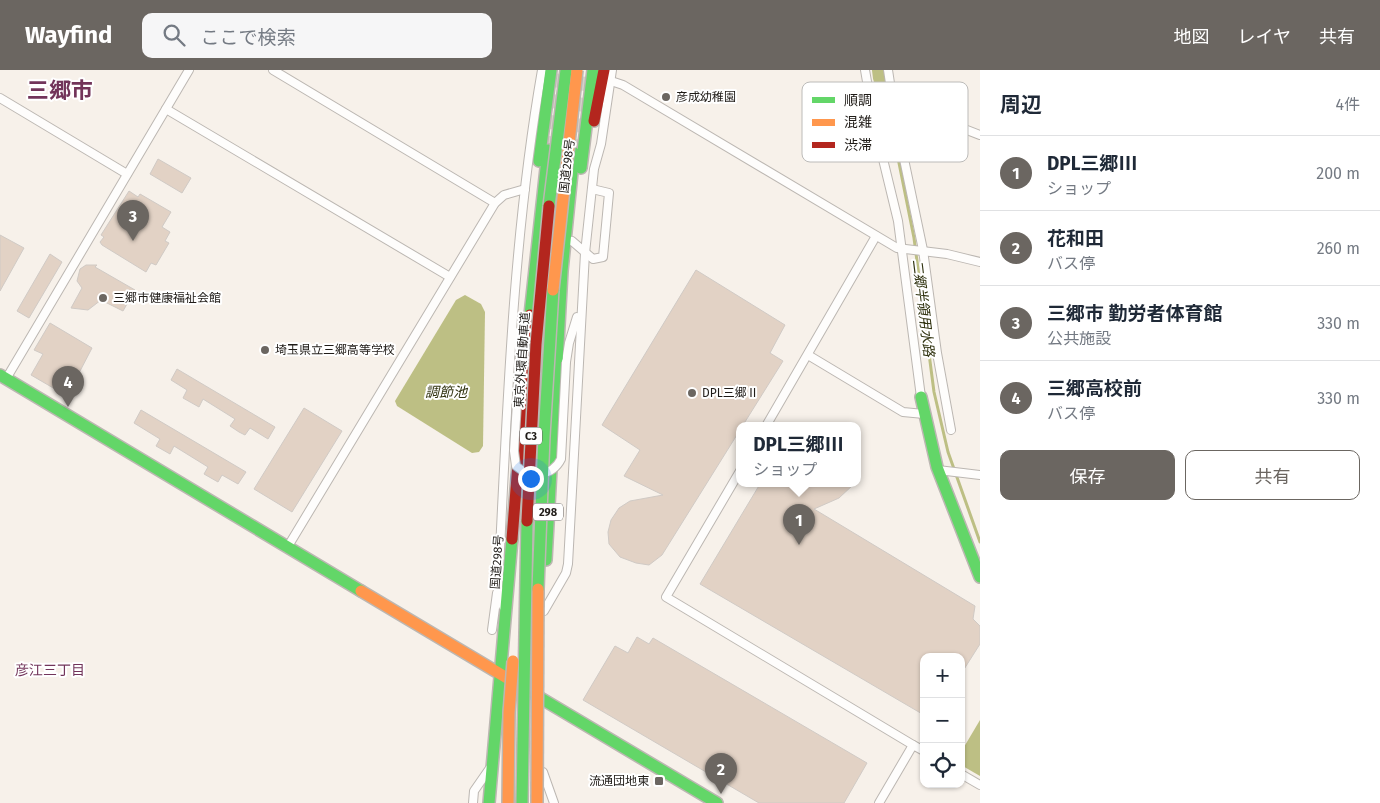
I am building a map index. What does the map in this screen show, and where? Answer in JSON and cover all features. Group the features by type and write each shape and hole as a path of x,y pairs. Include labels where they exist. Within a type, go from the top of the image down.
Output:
{"main road":[{"name":"国道298号","path":"529,324 527,282 540,106 551,70"},
{"name":"東京外環自動車道","path":"522,803 522,640 525,536 535,363 547,216 566,70"},
{"name":"東京外環自動車道","path":"537,803 543,421 558,219 576,70"},
{"name":"国道298号","path":"544,803 542,699 544,611 563,253 593,70"},
{"path":"579,150 597,113 604,70"},
{"name":"国道298号","path":"489,803 529,324 548,150"},
{"name":"国道298号","path":"559,325 567,292 579,150"},
{"path":"3,377 717,803"},
{"path":"921,397 938,470 980,577"},
{"path":"508,803 509,713 518,585 525,536"}],"street":[{"path":"3,377 189,70"},
{"path":"273,70 495,203"},
{"path":"492,630 498,589 512,330 525,189 540,106 542,70"},
{"path":"544,611 566,573 568,564 585,253 592,189 612,70"},
{"path":"610,81 623,85 876,236 901,249 964,256 980,262"},
{"path":"0,98 127,174"},
{"path":"166,109 450,277"},
{"path":"968,130 980,135"},
{"path":"884,162 898,221 921,397"},
{"path":"905,162 923,250 937,353 951,430"},
{"path":"287,548 495,203 504,195 525,189"},
{"path":"572,241 592,259 603,257 609,193 592,189"},
{"path":"768,422 876,236"},
{"path":"512,330 518,341 520,355 514,450 516,466 524,473 545,474 554,470 561,459 566,362 569,343 581,306"},
{"path":"808,356 903,412 924,414"},
{"path":"938,470 980,475"},
{"path":"736,478 666,597 920,749"},
{"path":"498,589 506,617"},
{"path":"879,803 913,745"},
{"path":"473,803 474,791 492,766"},
{"path":"543,772 554,803"},
{"path":"965,776 980,785"}],"water":[{"name":"調節池","path":"465,295 481,304 485,312 483,446 479,452 472,453 397,406 395,401 456,300"},
{"path":"980,720 980,776 965,767 965,745"}],"building":[{"path":"158,159 191,178 182,193 150,174"},
{"path":"129,191 138,197 140,194 171,212 162,227 170,232 165,241 169,243 156,265 151,263 146,272 100,242 104,237 101,235"},
{"path":"0,235 24,248 0,291"},
{"path":"50,254 62,262 29,318 17,311"},
{"path":"86,265 97,265 95,267 135,290 123,311 101,300 88,310 71,308 82,288 77,281 80,269"},
{"name":"DPL三郷Ⅱ","path":"696,270 785,325 770,353 783,361 745,422 736,422 736,436 662,555 649,565 636,563 620,557 609,544 608,532 611,520 619,508 630,501 663,495 624,476 640,450 602,425"},
{"path":"50,323 92,348 67,396 31,375 43,354 34,350"},
{"path":"177,369 275,427 268,439 250,428 245,435 239,432 230,426 235,419 203,399 199,407 183,398 187,390 171,380"},
{"path":"304,408 342,431 292,512 254,489"},
{"path":"141,410 246,472 238,484 222,475 218,482 204,474 208,467 174,446 170,454 156,446 160,439 134,423"},
{"path":"758,487 851,487 839,498 814,509 975,606 973,619 980,626 980,644 965,668 965,653 920,653 920,713 700,584"},
{"path":"637,637 649,644 653,638 867,763 844,803 759,803 583,700 615,646 628,653"}],"waterway":[{"name":"二郷半領用水路","path":"881,70 882,78"},
{"name":"二郷半領用水路","path":"882,78 883,82"},
{"name":"二郷半領用水路","path":"899,162 914,238 934,392 948,452 980,542"}],"tunnel":[{"path":"574,153 585,70"},
{"path":"548,150 559,72"}],"traffic: fast":[{"path":"539,161 551,70"},
{"path":"549,206 566,70"},
{"path":"581,168 593,70"},
{"path":"530,315 548,150"},
{"path":"546,560 562,271 574,153"},
{"path":"538,589 544,436 553,290"},
{"path":"0,375 361,591"},
{"path":"921,397 937,467 980,577"},
{"path":"522,803 527,521"},
{"path":"489,803 512,539"},
{"path":"532,693 717,803"}],"traffic: slow":[{"path":"553,290 577,70"},
{"path":"537,803 538,589"},
{"path":"361,591 507,678"},
{"path":"508,803 509,713 513,661"}],"traffic: jam":[{"path":"594,121 604,70"},
{"path":"527,521 536,344 549,206"},
{"path":"512,539 530,315"}],"place":[{"name":"彦成幼稚園","path":"666,97"},
{"name":"三郷市 勤労者体育館","path":"133,241"},
{"name":"三郷市健康福祉会館","path":"103,298"},
{"name":"埼玉県立三郷高等学校","path":"265,350"},
{"name":"DPL三郷Ⅱ","path":"692,393"},
{"name":"三郷高校前","path":"68,407"},
{"name":"DPL三郷Ⅲ","path":"799,545"},
{"name":"流通団地東","path":"659,781"},
{"name":"花和田","path":"721,794"}],"district":[{"name":"三郷市","path":"60,90"},
{"name":"彦江三丁目","path":"50,670"}]}
